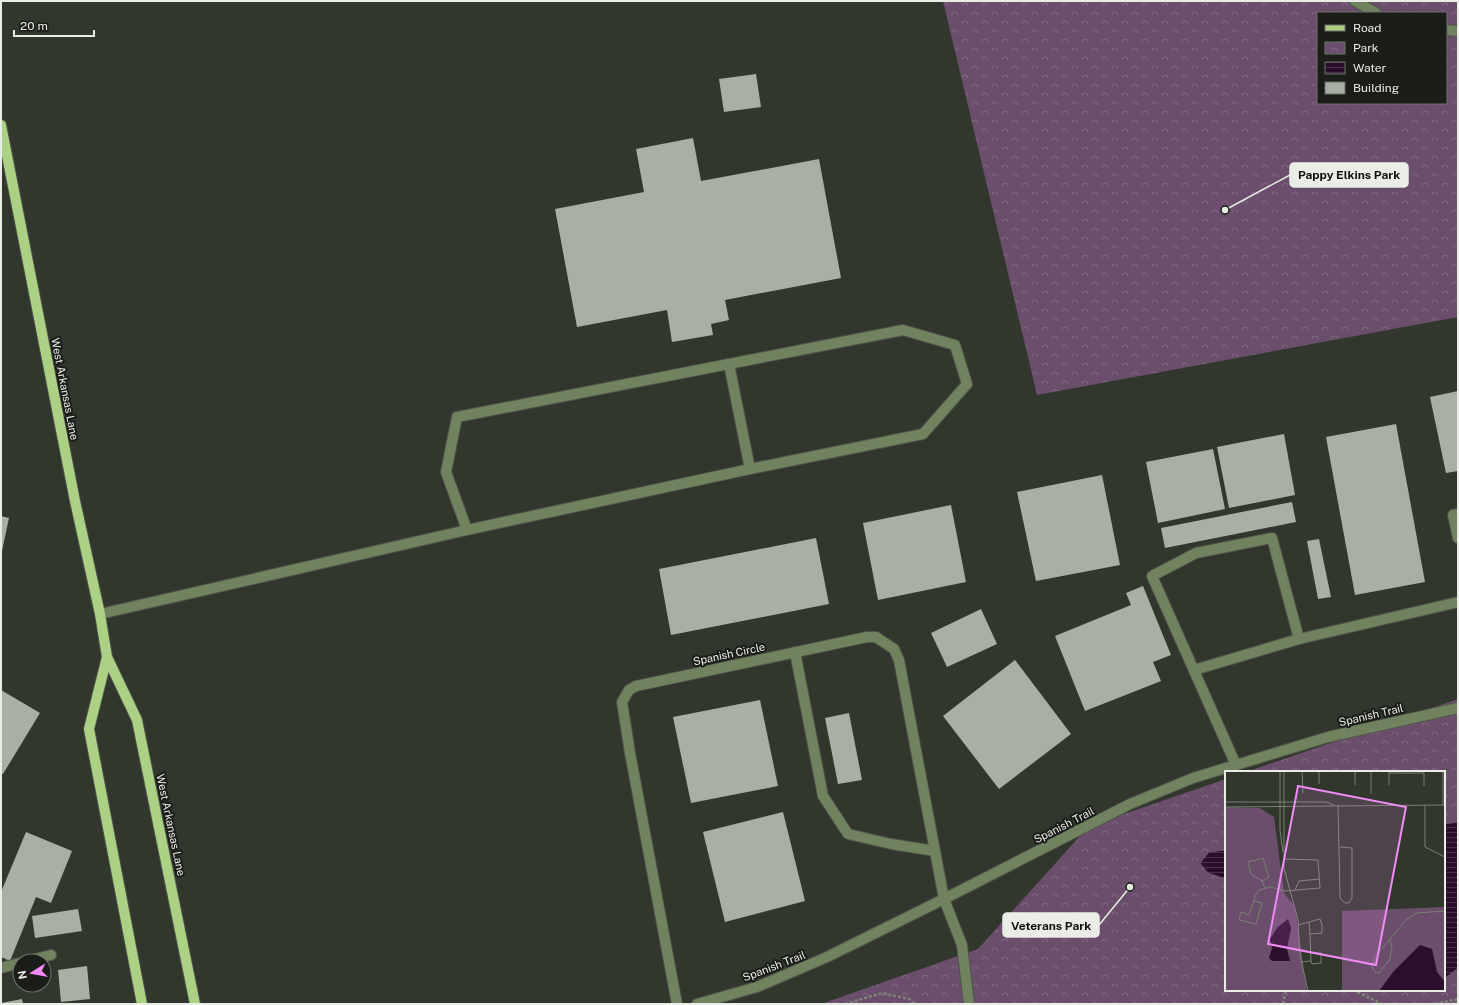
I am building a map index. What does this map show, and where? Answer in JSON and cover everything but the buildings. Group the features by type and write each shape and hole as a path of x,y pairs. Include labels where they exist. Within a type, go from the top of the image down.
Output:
{"main road":[{"name":"West Arkansas Lane","path":"1,125 75,501 100,614 107,657 137,720 195,1004"},
{"name":"West Arkansas Lane","path":"107,657 89,729 142,1004"}],"street":[{"path":"1355,1 1374,12"},
{"path":"1447,30 1458,31"},
{"path":"100,614 467,530 750,469 923,434 967,384 955,345 903,330 457,417 446,472 467,530"},
{"path":"729,364 750,469"},
{"path":"1458,514 1453,515 1458,538"},
{"path":"1236,765 1152,576 1196,553 1272,538 1299,639"},
{"path":"1194,670 1299,639 1458,602"},
{"name":"Spanish Circle","path":"677,1004 622,702 629,690 636,686 867,637 876,637 894,649 899,660 944,899 962,945 969,1004"},
{"path":"795,652 823,796 848,834 892,844 935,851"},
{"name":"Spanish Trail","path":"697,1004 757,987 820,960 944,899 1130,804 1193,778 1328,737 1458,708"},
{"path":"1,968 12,965"}],"path":[{"path":"1283,1004 1286,991"},
{"path":"1355,991 1382,1004"},
{"path":"845,1004 882,993 909,999 914,1004"},
{"path":"1435,1004 1458,999"}],"green space":[{"path":"943,1 1458,1 1458,317 1037,395"},
{"path":"1458,699 1458,1004 821,1004 978,949 1089,826 1225,779 1225,991 1445,991 1445,771 1249,771"}],"water":[{"path":"1458,822 1458,968 1445,978 1445,824"},
{"path":"1225,850 1225,879 1208,873 1200,863 1209,852"}],"place":[{"name":"Pappy Elkins Park","path":"1225,210"},
{"name":"Veterans Park","path":"1130,887"}]}
